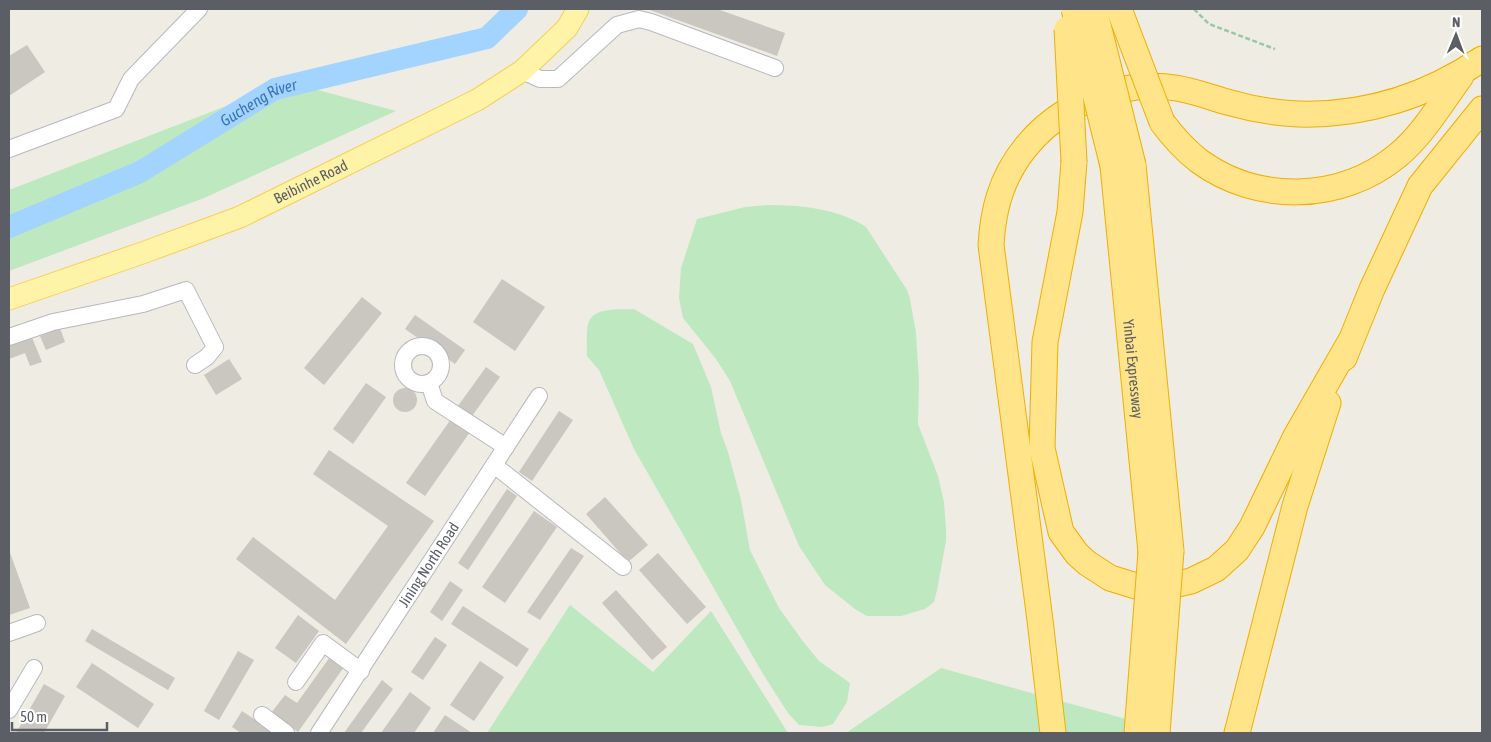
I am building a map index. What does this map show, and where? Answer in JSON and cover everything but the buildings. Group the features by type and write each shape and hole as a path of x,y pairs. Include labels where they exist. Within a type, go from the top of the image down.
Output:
{"highway":[{"path":"1066,9 1074,162 1070,212 1045,342 1042,448 1060,532 1077,554 1098,571 1116,580 1136,586 1164,587 1177,585 1204,576 1227,560 1245,540 1252,528 1296,436 1350,342"},
{"name":"Yinbai Expressway","path":"1074,9 1123,165"},
{"name":"Yinbai Expressway","path":"1094,9 1123,165 1161,551 1157,733"},
{"path":"1119,9 1162,122 1173,137 1192,155 1214,171 1230,179 1264,190 1317,191 1352,182 1368,175 1398,156 1411,144 1474,64"},
{"path":"1053,733 991,245 992,229 999,197 1020,154 1044,127 1066,111 1089,98 1124,88 1141,86 1177,88 1253,109 1296,114 1318,114 1362,109 1405,98 1426,90 1474,64"},
{"path":"1237,733 1295,506 1350,342 1379,272 1420,186 1482,108"},
{"name":"Yinbai Expressway","path":"1137,733 1161,551"}],"main road":[{"name":"Beibinhe Road","path":"9,299 240,217 477,100 522,71 567,28 578,9"}],"street":[{"path":"9,149 116,109 131,79 199,9"},
{"path":"522,71 540,79 558,79 617,25 639,19 775,68"},
{"path":"9,338 53,322 143,304 186,290 215,347 207,358 195,365"},
{"path":"429,382 435,401 506,447"},
{"name":"Jining North Road","path":"319,733 362,671 539,396"},
{"path":"494,465 624,567"},
{"path":"9,634 37,623"},
{"path":"296,682 323,643 362,671"},
{"path":"9,710 34,668"},
{"path":"262,715 286,733"}],"path":[{"path":"1194,9 1209,24 1275,49"}],"green space":[{"path":"288,82 396,111 204,198 9,271 9,190"},
{"path":"767,205 818,209 843,216 866,227 907,290 916,333 919,381 918,424 938,476 944,502 946,529 946,541 934,602 925,609 901,616 867,616 825,585 799,546 730,381 716,359 683,318 679,298 681,268 697,219 745,207"},
{"path":"615,309 634,309 693,344 711,387 721,433 741,500 750,550 779,608 802,640 819,661 850,683 847,702 833,724 822,727 799,725 788,713 763,674 634,449 599,370 587,356 587,328 595,314"},
{"path":"570,605 653,672 711,611 788,733 487,733"},
{"path":"941,668 1137,722 1171,733 846,733"}],"waterway":[{"name":"Gucheng River","path":"9,227 140,172 275,89 487,38 517,9"}]}
